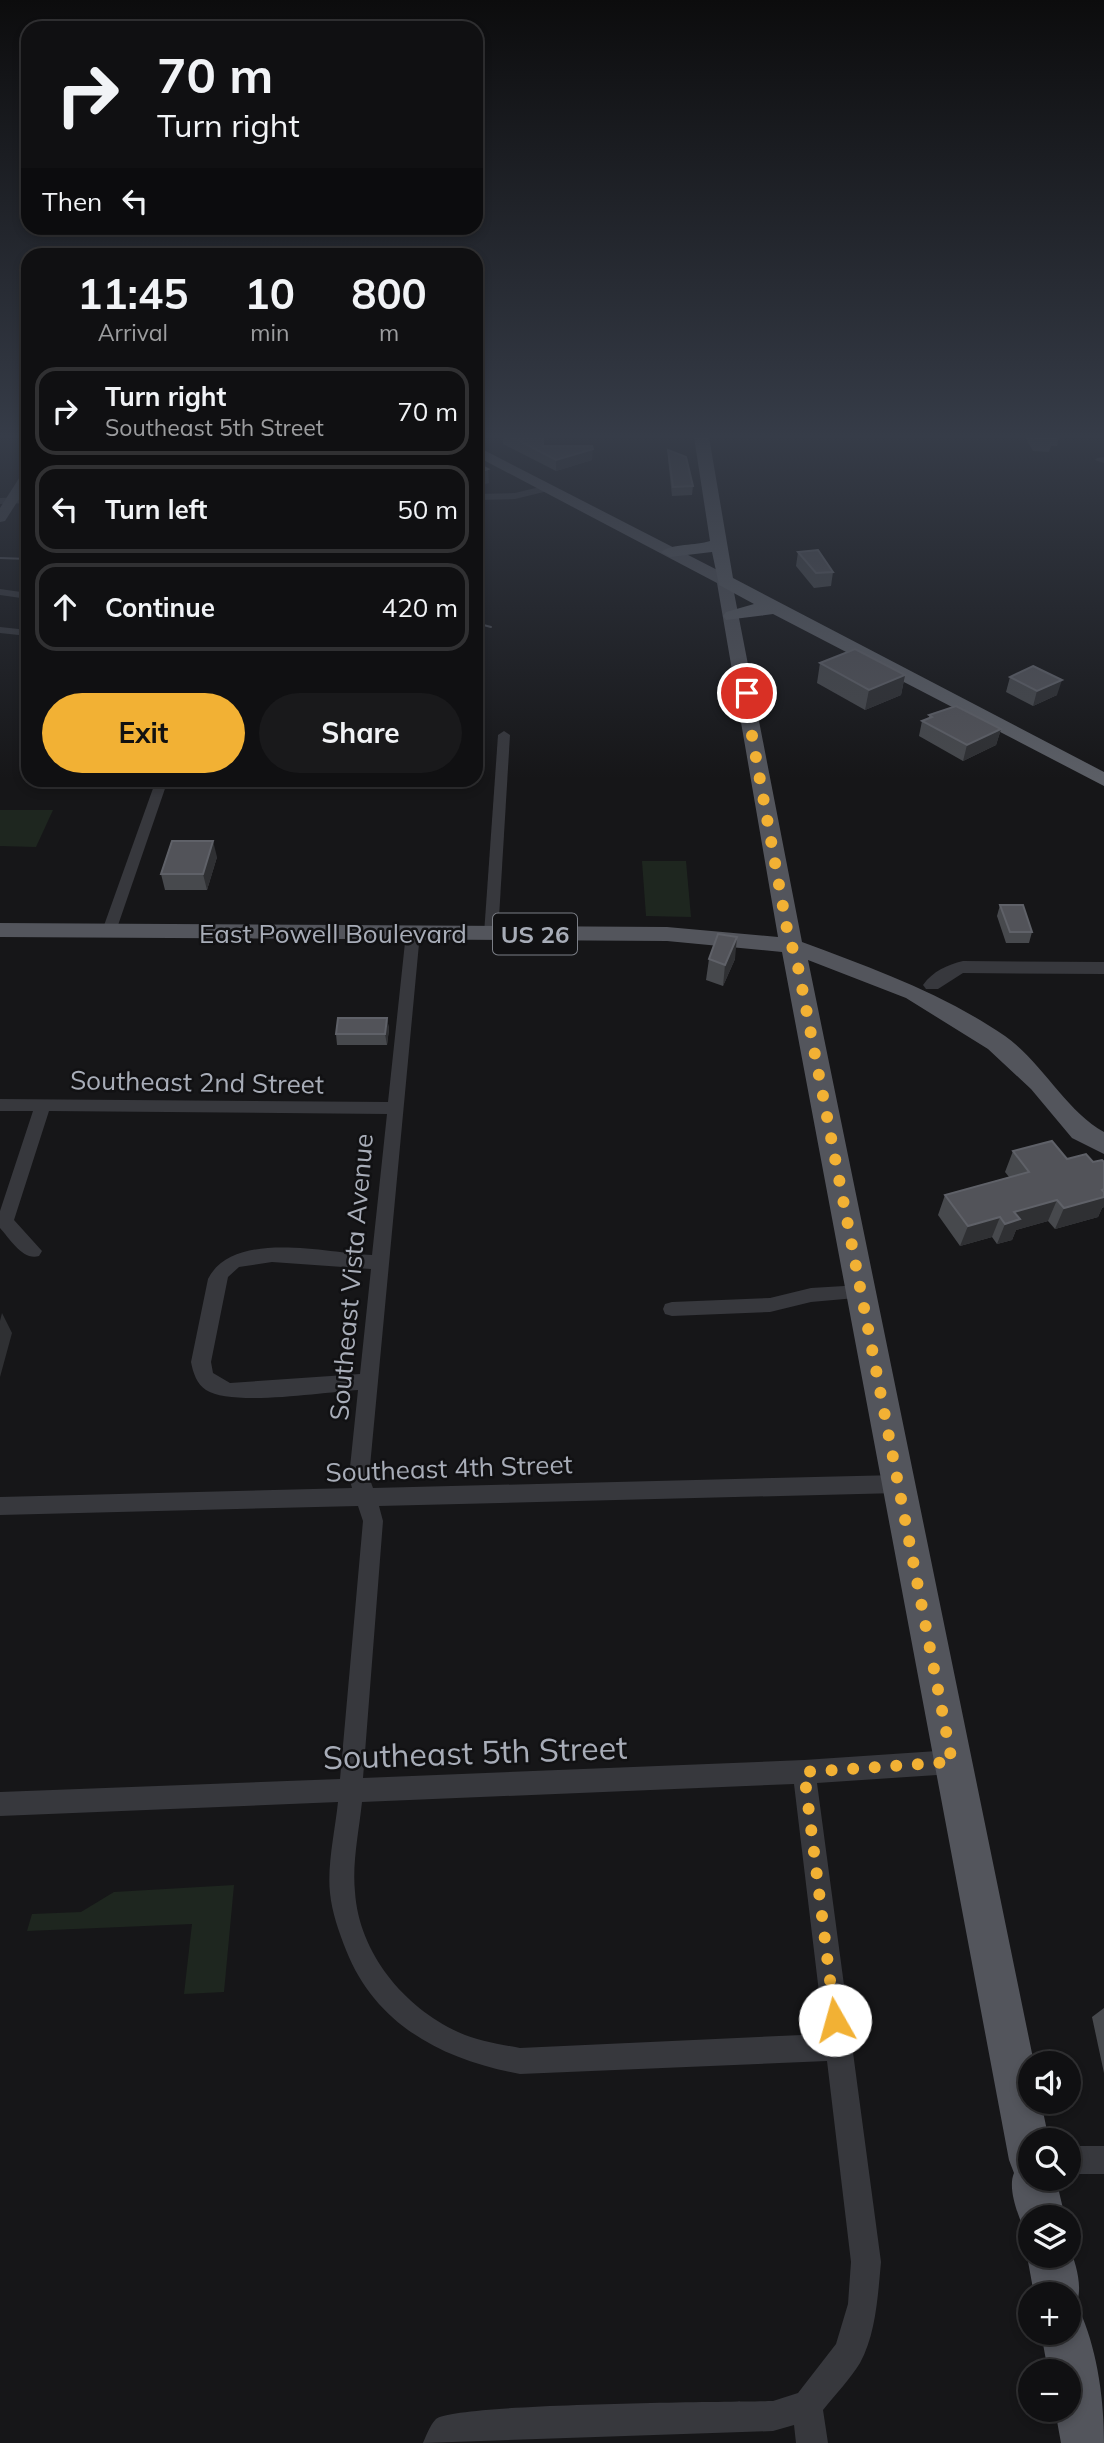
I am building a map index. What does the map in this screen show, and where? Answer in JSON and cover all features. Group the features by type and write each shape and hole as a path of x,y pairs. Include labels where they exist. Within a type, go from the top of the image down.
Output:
{"highway":[{"path":"670,552 696,551"},
{"path":"719,551 725,581 1104,780"},
{"path":"732,616 777,608"}],"main road":[{"path":"670,552 725,581 792,946 1025,2128"},
{"name":"East Powell Boulevard","path":"0,930 694,935 792,946 914,993 987,1027"},
{"name":"East Powell Boulevard","path":"792,946 811,943 848,952 932,985 987,1027 1081,1131 1104,1143"},
{"path":"1067,2345 1087,2443"}],"street":[{"path":"0,592 21,595"},
{"path":"0,630 21,632"},
{"path":"491,934 504,735"},
{"path":"109,931 160,787"},
{"name":"Southeast Vista Avenue","path":"412,933 359,1476 373,1521 342,1892 346,1924 359,1955 375,1982 402,2012 431,2034 471,2051 520,2061 838,2047"},
{"path":"932,985 951,970 963,967 1104,968"},
{"name":"Southeast 2nd Street","path":"0,1105 393,1108"},
{"path":"33,1251 5,1222 43,1105"},
{"path":"368,1381 246,1390 218,1388 201,1372 211,1311 221,1272 240,1258 279,1255 380,1262"},
{"path":"672,1309 770,1305 811,1296 861,1292"},
{"name":"Southeast 4th Street","path":"0,1506 898,1484"},
{"name":"Southeast 5th Street","path":"0,1804 804,1772 952,1762"},
{"path":"439,2443 447,2430 495,2424 773,2416 807,2406 849,2352 863,2304 866,2262 804,1772"},
{"path":"1081,2160 1104,2160"},
{"path":"807,2406 812,2443"}],"shaded area":[{"path":"0,810 53,810 36,847 0,846"},
{"path":"642,861 686,861 691,917 646,916"},
{"path":"234,1885 224,1992 184,1994 192,1924 27,1931 32,1914 81,1912 114,1892"}],"building":[{"path":"819,551 833,572 816,573 798,552"},
{"path":"855,649 905,675 869,690 820,663"},
{"path":"1033,666 1062,680 1037,691 1010,677"},
{"path":"956,706 1001,729 967,745 922,721 932,717 929,715"},
{"path":"172,841 213,841 203,874 161,874"},
{"path":"1000,905 1023,905 1032,932 1010,932"},
{"path":"718,934 737,937 725,965 709,959"},
{"path":"338,1018 387,1018 385,1034 336,1034"},
{"path":"1052,1141 1067,1159 1086,1154 1093,1162 1104,1162 1104,1197 1064,1208 1057,1200 1014,1212 1020,1219 1005,1224 1000,1217 968,1226 945,1195 1029,1172 1013,1151"}],"tram line":[{"path":"0,558 21,559"},
{"path":"483,625 491,627"}],"route":[{"path":"747,693 747,708 787,929 798,967 952,1762 804,1772 835,2020"}]}
